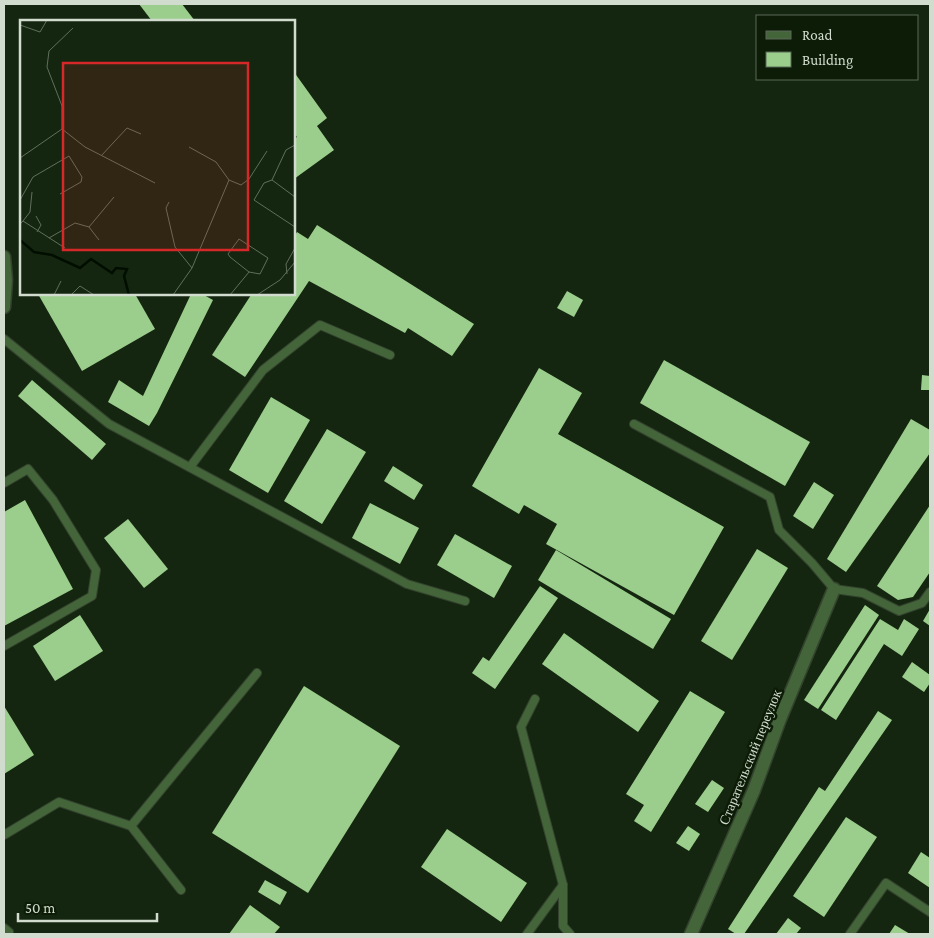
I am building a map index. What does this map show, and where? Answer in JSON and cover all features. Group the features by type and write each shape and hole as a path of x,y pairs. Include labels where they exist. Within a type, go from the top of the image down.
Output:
{"street":[{"path":"4,257 6,280 4,307"},
{"name":"Старательский переулок","path":"691,934 754,790 780,719 834,589"}],"lane":[{"path":"190,467 263,370 320,325 390,355"},
{"path":"4,339 109,424 407,584 465,601"},
{"path":"634,424 770,497 779,530 812,563 834,589 863,593 899,611 922,603 930,592"},
{"path":"4,483 28,469 53,500 96,570 92,596 4,646"},
{"path":"131,826 257,673"},
{"path":"535,699 521,727 563,885 563,926 570,934"},
{"path":"4,835 59,802 131,826 181,890"},
{"path":"850,934 886,883 930,912"},
{"path":"527,934 563,885"}],"building":[{"path":"139,4 182,4 194,20 151,20"},
{"path":"295,73 327,118 317,126 334,150 295,178 295,138 297,137 295,134"},
{"path":"317,225 474,324 452,356 408,328 405,333 309,281 245,377 212,355 251,295 295,295 295,235 297,232 308,239"},
{"path":"567,291 583,300 574,317 557,308"},
{"path":"39,295 136,295 155,329 82,371"},
{"path":"191,295 204,295 213,300 149,426 108,402 119,380 143,396"},
{"path":"664,360 810,442 785,486 640,403"},
{"path":"539,368 582,393 558,434 724,527 674,615 546,544 557,524 524,505 519,514 472,486"},
{"path":"922,375 930,376 930,390 921,390"},
{"path":"32,380 106,444 92,460 18,396"},
{"path":"271,397 310,420 268,493 229,470"},
{"path":"911,419 930,430 930,453 846,572 827,559"},
{"path":"327,429 366,452 322,524 284,501"},
{"path":"393,466 423,485 414,500 384,481"},
{"path":"814,482 834,495 813,529 793,516"},
{"path":"25,500 73,589 4,626 4,512"},
{"path":"370,503 419,528 400,564 352,538"},
{"path":"930,505 930,572 913,597 898,600 877,586"},
{"path":"128,519 168,569 144,588 104,538"},
{"path":"455,534 512,566 494,598 437,565"},
{"path":"757,549 788,568 732,660 701,641"},
{"path":"556,550 671,619 653,649 538,580"},
{"path":"540,586 558,598 495,689 472,673 483,657 489,661"},
{"path":"865,605 879,615 818,709 804,700"},
{"path":"930,609 930,626 923,621"},
{"path":"80,615 103,651 55,681 33,646"},
{"path":"880,619 898,630 904,619 919,629 902,656 884,644 836,720 821,710"},
{"path":"564,633 659,701 638,732 542,664"},
{"path":"912,662 930,675 930,683 924,692 902,677"},
{"path":"304,686 400,746 308,893 212,833"},
{"path":"690,691 725,712 651,832 634,821 644,805 626,794"},
{"path":"4,706 34,755 4,774"},
{"path":"878,711 892,720 744,934 736,934 728,929 819,787 825,791"},
{"path":"712,780 724,788 708,812 695,804"},
{"path":"846,817 877,837 824,917 793,896"},
{"path":"688,826 700,834 689,851 676,843"},
{"path":"447,829 527,883 501,922 421,867"},
{"path":"921,852 930,858 930,888 908,873"},
{"path":"265,880 287,892 280,905 258,892"},
{"path":"250,905 280,927 274,934 229,934"},
{"path":"788,918 801,928 796,934 776,934"},
{"path":"895,925 910,934 889,934"}]}
